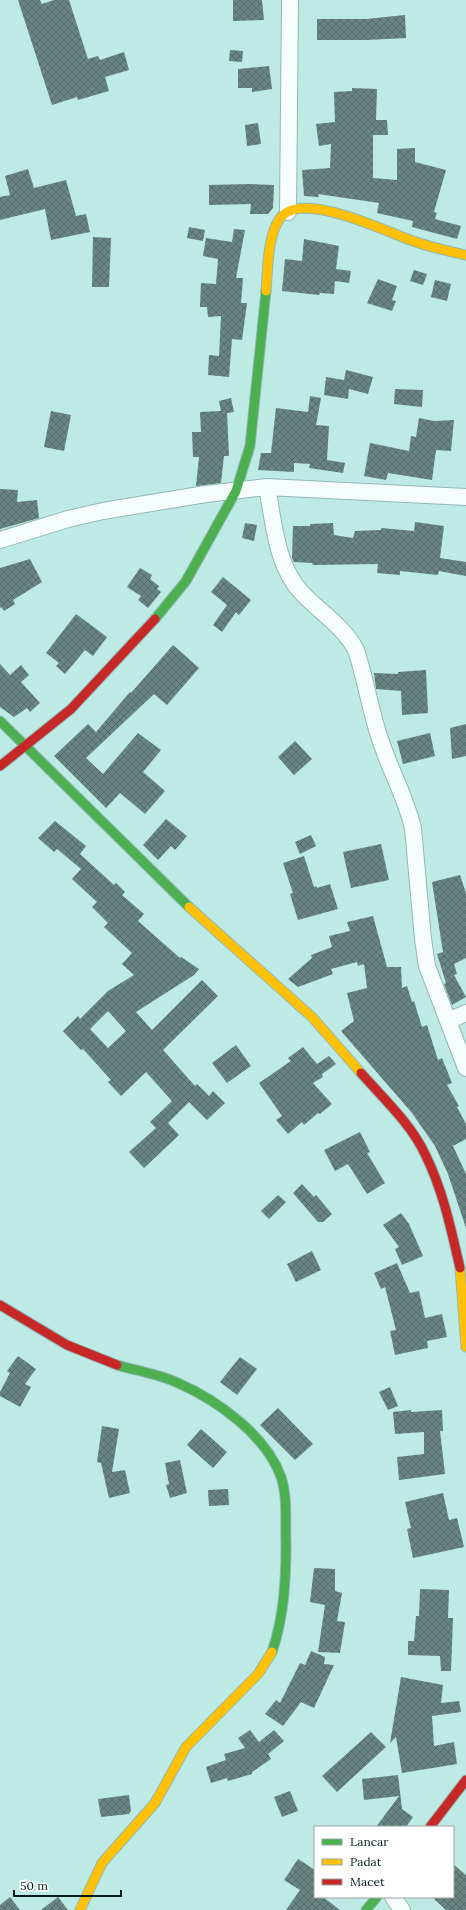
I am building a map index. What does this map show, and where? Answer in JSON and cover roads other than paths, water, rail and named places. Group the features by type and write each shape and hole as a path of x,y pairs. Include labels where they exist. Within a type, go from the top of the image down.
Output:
{"street":[{"path":"288,212 290,0"},
{"path":"0,766 71,709 116,664 160,614 186,581 236,490 250,446 273,232 288,212 302,209 319,210 352,217 383,228 415,242 466,255"},
{"path":"267,488 278,546 286,571 302,593 349,638 356,650 379,738 410,815 413,828 423,939 427,966 466,1068"},
{"path":"0,540 68,519 103,511 236,490 267,488 466,497"},
{"path":"0,721 211,928 312,1017 365,1075 413,1135 425,1153 436,1178 455,1243 464,1304 466,1347"},
{"path":"448,1022 466,1013"},
{"path":"0,1305 67,1345 114,1364 177,1382 213,1400 259,1441 273,1458 281,1478 285,1501 286,1562 283,1604 278,1635 271,1656 258,1674 186,1746 155,1803 102,1863 80,1910"},
{"path":"431,1826 466,1780"},
{"path":"366,1910 376,1898"},
{"path":"394,1898 402,1910"}]}
